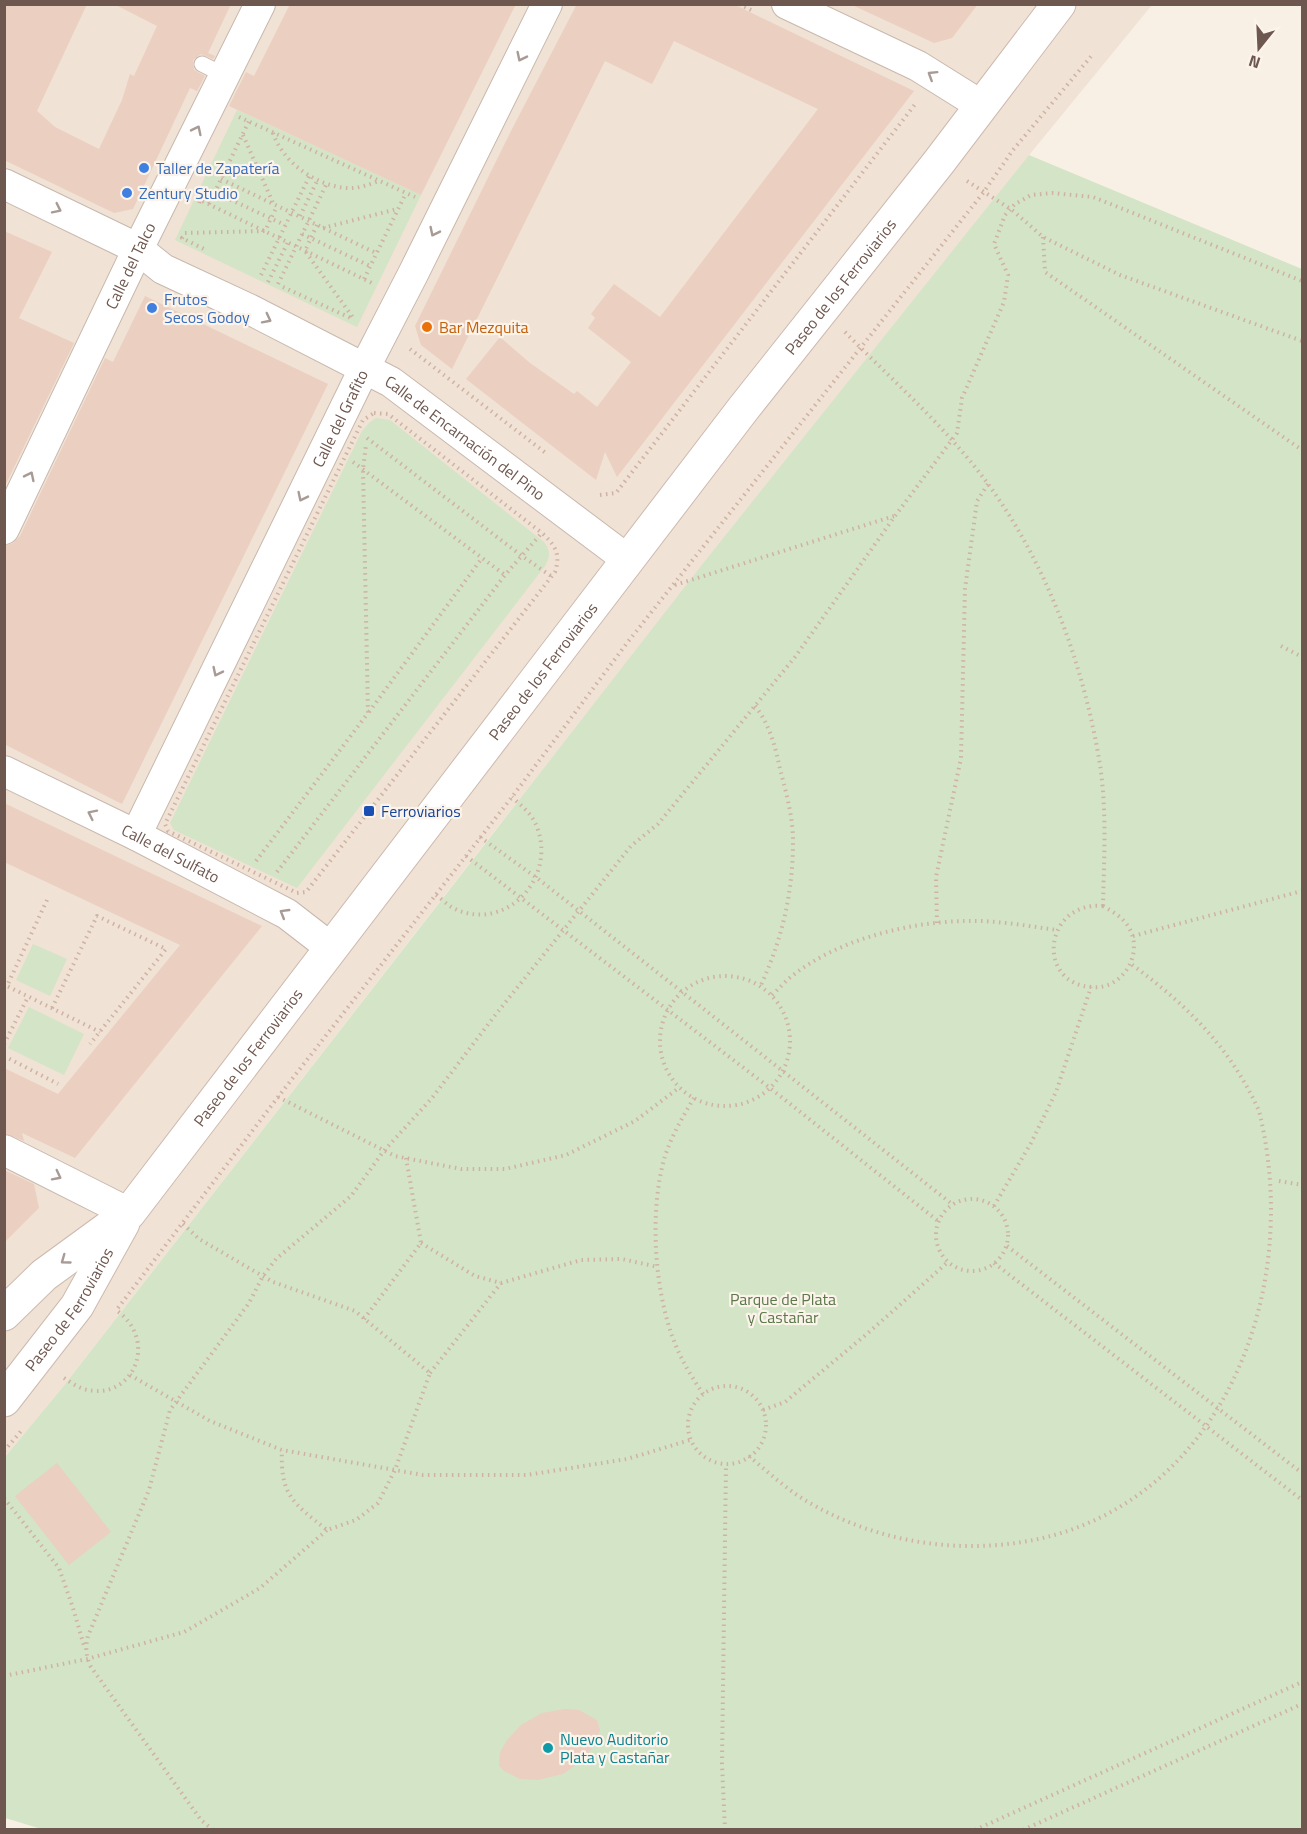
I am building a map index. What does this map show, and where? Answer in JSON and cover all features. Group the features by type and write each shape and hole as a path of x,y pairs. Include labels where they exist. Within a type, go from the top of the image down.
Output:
{"main road":[{"name":"Paseo de los Ferroviarios","path":"4,1314 44,1275 129,1213 743,409 824,310 1059,4"},
{"name":"Paseo de Ferroviarios","path":"4,1400 77,1306 129,1213"}],"street":[{"name":"Calle del Talco","path":"4,529 138,249 213,70 260,4"},
{"name":"Calle del Grafito","path":"136,835 364,369 547,4"},
{"path":"787,4 918,66 982,106"},
{"name":"Calle de Encarnación del Pino","path":"4,184 138,249 163,268 391,382 628,560"},
{"name":"Calle del Sulfato","path":"4,771 136,835 287,914 331,948"},
{"path":"4,1150 129,1213"}],"path":[{"path":"110,1318 278,1097 513,797 627,643 983,193 1013,150 1093,54"},
{"path":"595,491 602,496 616,493 923,94"},
{"path":"230,113 423,201"},
{"path":"209,204 249,122"},
{"path":"273,132 278,146 288,161 318,179 347,188 362,187 379,181"},
{"path":"242,135 275,205 265,231"},
{"path":"261,275 310,175"},
{"path":"221,179 376,253"},
{"path":"300,217 318,179"},
{"path":"278,284 327,183"},
{"path":"214,192 285,225"},
{"path":"364,279 406,193"},
{"path":"983,193 1010,209 1043,237 1119,275 1302,340"},
{"path":"87,1659 88,1636 149,1490 170,1410 249,1303 263,1276 276,1259 351,1196 383,1152 432,1098 496,1014 631,846 658,824 795,657 957,433 962,398 1004,302 1008,275 994,244 1005,215 1010,209 1031,195 1052,193 1093,197 1302,281"},
{"path":"200,200 373,283"},
{"path":"323,228 398,209"},
{"path":"305,251 317,225"},
{"path":"185,233 265,231"},
{"path":"302,234 370,266"},
{"path":"1043,237 1045,272 1302,450"},
{"path":"265,289 288,242"},
{"path":"305,251 355,320"},
{"path":"824,310 930,415 988,484 1019,533 1044,579 1067,634 1084,690 1100,766 1105,844 1103,906"},
{"path":"402,343 553,459"},
{"path":"306,892 558,564 559,553 553,543 542,533 388,414 374,413 363,420 165,824 168,831 271,881 505,575 542,533"},
{"path":"368,417 363,469 368,713"},
{"path":"366,438 551,576"},
{"path":"345,456 505,575"},
{"path":"937,923 936,877 961,758 965,589 978,501 988,484"},
{"path":"674,585 895,516"},
{"path":"250,870 482,558"},
{"path":"1281,646 1302,657"},
{"path":"755,706 764,718 773,738 787,795 793,839 790,885 783,927 774,957 760,987"},
{"path":"436,895 455,909 479,913 504,909 522,898 537,878 542,860 542,844 538,828 530,814 513,797"},
{"path":"480,837 537,878 952,1204"},
{"path":"466,856 770,1088 938,1221"},
{"path":"1133,936 1302,891"},
{"path":"47,900 7,986 100,1032"},
{"path":"1103,906 1127,924 1133,936 1134,951 1131,964 1123,976 1111,984 1083,987 1071,981 1060,971 1053,944 1057,930 1065,919 1076,911 1103,906"},
{"path":"52,1008 97,916 166,949 90,1044"},
{"path":"772,996 791,976 809,964 846,946 885,932 937,923 966,921 1007,923 1057,930"},
{"path":"1131,964 1189,1010 1217,1040 1240,1074 1259,1111 1269,1140"},
{"path":"722,976 744,979 760,987 780,1006 788,1027 790,1049 782,1072 770,1088 759,1098 750,1102 728,1107 706,1104 687,1094 665,1068 659,1046 662,1021 674,999 681,992 708,978 722,976"},
{"path":"994,1206 1031,1143 1056,1092 1091,987"},
{"path":"4,1044 28,997"},
{"path":"4,1056 58,1084"},
{"path":"278,1097 383,1152 461,1169 505,1169 567,1155 635,1121 680,1087"},
{"path":"694,1098 681,1119 665,1156 658,1196 655,1237 667,1318 681,1357 703,1394"},
{"path":"364,1319 421,1243 406,1158"},
{"path":"1277,1171 1280,1190"},
{"path":"1279,1181 1302,1185"},
{"path":"969,1198 983,1200 994,1206 1005,1218 1009,1231 1007,1246 1000,1258 989,1267 975,1271 961,1269 948,1262 939,1251 935,1237 938,1221 944,1211 952,1204 969,1198"},
{"path":"183,1224 199,1239 273,1282 355,1311 430,1373"},
{"path":"421,1243 475,1276 501,1283 581,1260 622,1259 658,1267"},
{"path":"1007,1246 1302,1473"},
{"path":"763,1410 785,1402 948,1262"},
{"path":"994,1263 1302,1500"},
{"path":"4,1676 87,1659 184,1632 260,1588 327,1530 356,1520 378,1503 395,1470 430,1373 501,1283"},
{"path":"63,1377 85,1389 102,1390 117,1386 130,1375 138,1360 139,1343 134,1327 116,1310"},
{"path":"56,1387 70,1369"},
{"path":"130,1375 210,1421 282,1450 423,1475 527,1475 627,1459 690,1440"},
{"path":"727,1386 742,1389 755,1397 763,1410 766,1425 763,1441 754,1453 741,1462 726,1464 711,1461 699,1453 690,1440 687,1425 690,1410 703,1394 712,1389 727,1386"},
{"path":"1221,1423 1227,1414"},
{"path":"4,1451 27,1424"},
{"path":"1209,1437 1215,1431"},
{"path":"282,1450 281,1473 288,1495 327,1530"},
{"path":"749,1456 782,1484 816,1507 853,1524 883,1534 933,1545 994,1546 1055,1536 1094,1522 1156,1486"},
{"path":"726,1464 722,1764 726,1830"},
{"path":"4,1498 59,1568 91,1667 201,1820 213,1830"},
{"path":"975,1830 1302,1682"},
{"path":"1023,1830 1302,1704"}],"shaded area":[{"path":"5,5 1152,5 1030,154 493,833 62,1388 5,1457"}],"green space":[{"path":"237,110 421,195 357,327 175,240"},
{"name":"Parque de Plata y Castañar","path":"1029,155 1302,269 1302,1829 45,1830 5,1818 5,1457 62,1388 701,566"},
{"path":"376,418 390,420 544,542 549,551 549,557 545,566 297,888 174,830 170,823 362,431"},
{"path":"33,944 67,959 50,996 16,980"},
{"path":"29,1007 84,1034 64,1075 8,1048"}],"building":[{"path":"4,4 87,4 37,111 55,127 99,149 122,100 130,74 134,76 157,26 114,4 231,4 208,53 215,56 213,59 201,54 193,60 194,70 205,76 197,91 190,88 133,209 114,213 4,160"},
{"path":"290,4 516,4 421,195 229,106 246,72 254,76"},
{"path":"577,4 733,4 914,91 617,477 605,452 596,480 466,379 500,337 530,363 574,394 577,391 597,407 631,362 588,328 595,318 591,314 614,284 660,317 818,109 674,41 652,84 605,61 452,369 421,345 415,326 511,131"},
{"path":"850,4 978,4 952,38 934,43"},
{"path":"4,231 52,252 19,318 74,343 4,488"},
{"path":"145,296 328,384 122,804 4,744 4,546 13,543 20,536 105,358 113,362"},
{"path":"4,803 262,926 75,1158 22,1133 24,1141 4,1133 4,1068 58,1094 180,945 4,862"},
{"path":"4,1170 34,1184 39,1208 4,1243"},
{"path":"57,1463 111,1532 69,1565 15,1496"},
{"name":"Nuevo Auditorio Plata y Castañar","path":"565,1709 579,1710 597,1720 600,1730 596,1743 583,1760 563,1774 538,1780 520,1779 499,1766 500,1752 521,1725 542,1713"}],"place":[{"name":"Taller de Zapatería","path":"144,168"},
{"name":"Zentury Studio","path":"127,193"},
{"name":"Frutos Secos Godoy","path":"152,308"},
{"name":"Bar Mezquita","path":"427,327"},
{"name":"Ferroviarios","path":"369,811"},
{"name":"Nuevo Auditorio Plata y Castañar","path":"548,1748"}]}
